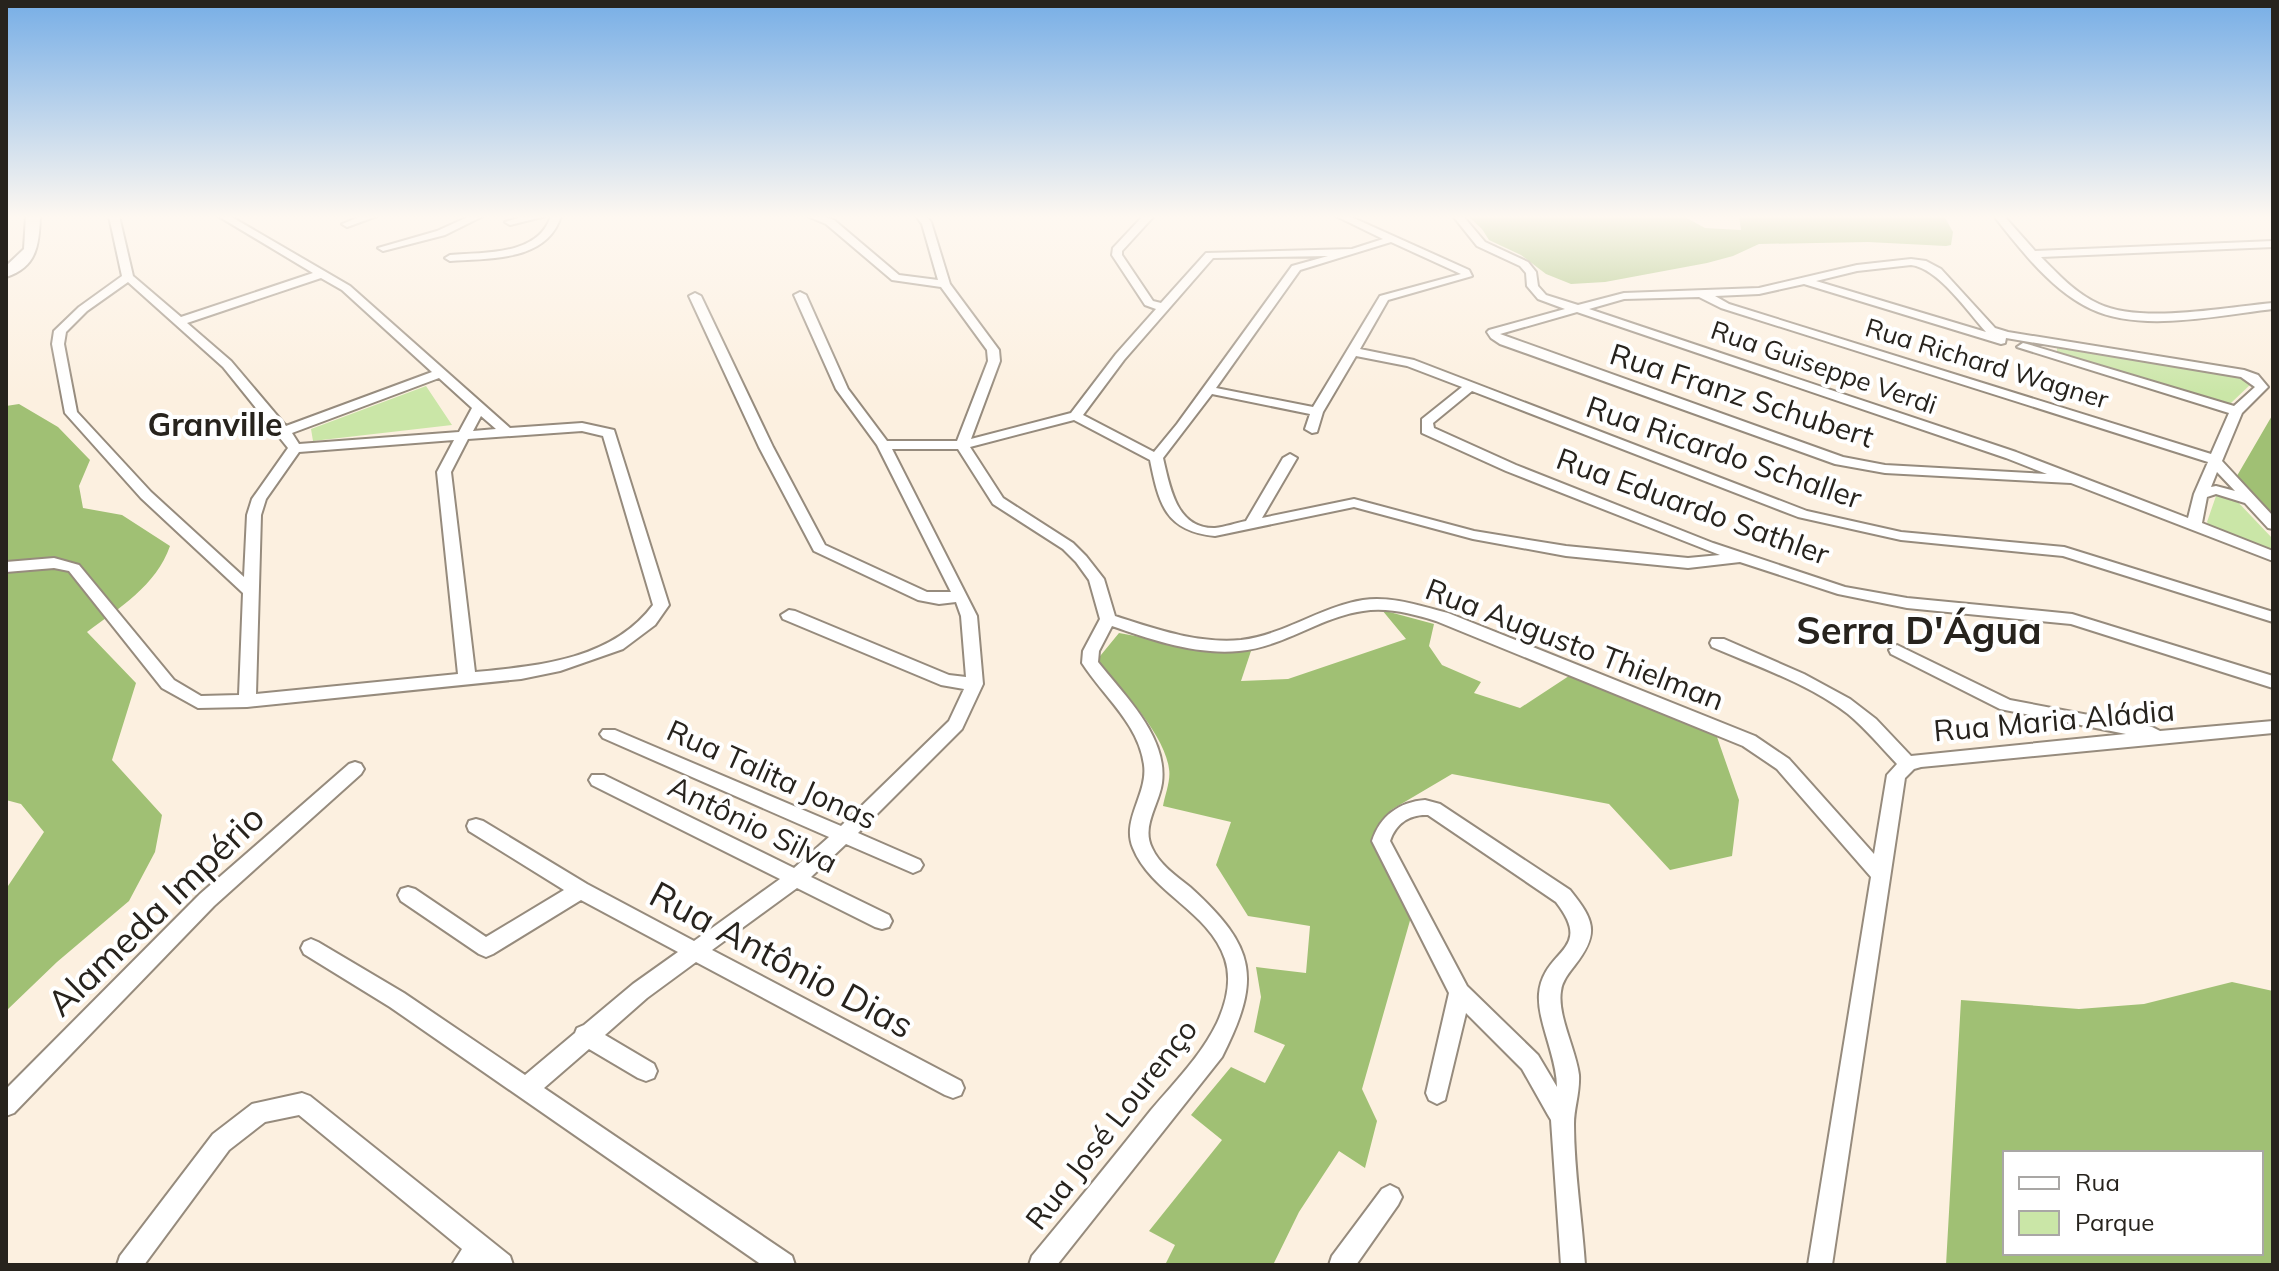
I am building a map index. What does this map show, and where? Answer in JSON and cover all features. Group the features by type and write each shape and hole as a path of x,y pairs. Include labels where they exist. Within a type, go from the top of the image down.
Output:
{"street":[{"path":"130,275 132,282 181,321 227,364 295,448"},
{"path":"181,321 317,275"},
{"path":"327,275 346,288 505,431"},
{"path":"893,275 945,284"},
{"path":"942,275 945,284 993,350 994,361 962,445"},
{"path":"1131,275 1149,303 1161,307"},
{"path":"883,445 962,445 1076,416 1161,307 1191,275"},
{"path":"1156,458 1291,275"},
{"path":"1312,429 1317,412 1384,298 1467,275"},
{"path":"1531,275 1533,286 1542,297 1575,308"},
{"name":"Rua Guiseppe Verdi","path":"1575,308 1624,296 1759,291 1831,275"},
{"name":"Rua Guiseppe Verdi","path":"1941,275 1987,332"},
{"path":"2057,275 2094,307 2128,317 2273,306"},
{"path":"132,282 106,292 60,331 58,344 71,413 146,495 251,592"},
{"path":"1808,282 2048,349 2236,411"},
{"name":"Rua Richard Wagner","path":"1701,292 1725,306 2216,461"},
{"path":"525,1090 585,1035 692,950 795,879 842,837 956,725 975,684 969,616 961,596 883,445 842,389 800,295"},
{"path":"695,296 766,447 819,548 923,596 939,599 961,596"},
{"name":"Rua Guiseppe Verdi","path":"1575,308 2011,455 2273,556"},
{"name":"Rua Franz Schubert","path":"1575,308 1498,328 1493,332 1495,336 1859,466 2070,479"},
{"path":"2048,349 2244,374 2254,378 2262,387 2236,411 2201,494 2194,525"},
{"name":"Rua Ricardo Schaller","path":"1351,351 1410,363 1803,514 1901,536 2064,552 2273,617"},
{"path":"284,431 442,373"},
{"name":"Rua Eduardo Sathler","path":"1470,387 1427,422 1427,430 1511,468 1738,558 1843,591 1907,603 2072,619 2273,682"},
{"path":"1208,390 1317,412"},
{"path":"467,678 444,495 444,472 479,407"},
{"path":"1076,416 1156,458 1171,512 1185,526 1198,532 1215,532 1354,503 1473,535 1577,553 1688,563 1738,558"},
{"path":"6,567 54,563 74,568 168,684 198,702 247,701 566,665 631,637 653,619 661,605 609,433 582,427 295,448"},
{"path":"962,445 998,501 1068,546 1081,559 1096,579 1108,619"},
{"path":"247,701 254,515 259,499 295,448"},
{"path":"1251,525 1290,458"},
{"path":"2216,461 2273,525"},
{"path":"2201,494 2226,491 2250,501"},
{"name":"Rua Augusto Thielman","path":"1108,619 1148,633 1204,644 1258,642 1364,605 1412,608 1442,617 1749,741 1783,764 1879,873"},
{"path":"789,615 947,681 975,684"},
{"name":"Rua José Lourenço","path":"1041,1265 1214,1050 1229,1025 1237,992 1237,965 1227,937 1211,918 1153,866 1140,842 1140,826 1154,780 1153,754 1147,741 1090,663 1088,656 1108,619"},
{"path":"1718,643 1782,671 1845,704 1908,764"},
{"path":"1897,650 2006,705 2169,737"},
{"name":"Rua Maria Aládia","path":"1820,1265 1896,775 1908,764 1921,760 2273,727"},
{"name":"Rua Talita Jonas","path":"609,734 913,865"},
{"name":"Alameda Império","path":"6,1105 207,900 355,769"},
{"name":"Antônio Silva","path":"598,780 882,921"},
{"path":"1562,1120 1530,1062 1460,993 1381,841 1383,832 1394,820 1417,806 1433,809 1563,896 1578,912 1584,939 1557,976 1550,996 1567,1062 1568,1103 1562,1120 1573,1265"},
{"name":"Rua Antônio Dias","path":"476,826 580,890 953,1088"},
{"path":"408,895 486,948 580,890"},
{"path":"311,948 397,1000 783,1265"},
{"path":"1437,1093 1460,993"},
{"path":"585,1035 646,1071"},
{"path":"129,1265 221,1142 260,1112 302,1104 471,1257 501,1265"},
{"path":"1341,1265 1390,1197"}],"green space":[{"path":"1549,275 1641,275 1605,282 1571,284"},
{"path":"2057,348 2240,377 2251,384 2231,403 2223,403 2057,354"},
{"path":"426,386 452,425 313,441 311,429"},
{"path":"19,404 58,427 90,460 79,486 83,508 122,515 170,546 156,573 146,584 124,605 87,632 136,683 112,760 162,815 155,852 129,901 57,962 6,1011 6,889 44,832 21,804 6,800 6,406"},
{"path":"2273,414 2273,513 2234,481"},
{"path":"2216,496 2234,498 2273,539 2273,550 2211,528 2207,522"},
{"path":"1382,610 1434,624 1429,646 1442,665 1481,682 1474,693 1520,708 1575,672 1717,737 1739,800 1732,856 1670,870 1609,804 1452,774 1391,810 1373,836 1413,910 1362,1089 1377,1121 1365,1168 1339,1151 1299,1212 1273,1265 1165,1265 1175,1245 1149,1231 1222,1140 1191,1115 1231,1067 1265,1083 1285,1045 1254,1032 1261,997 1256,967 1306,973 1310,926 1248,916 1216,865 1231,822 1163,806 1169,783 1166,755 1140,711 1096,661 1119,633 1196,647 1252,648 1241,681 1288,679 1406,639"},
{"path":"2232,982 2273,991 2273,1265 1946,1265 1961,1000 2079,1009 2144,1004"}],"district":[{"name":"Granville","path":"215,424"},
{"name":"Serra D'Água","path":"1919,630"}]}
